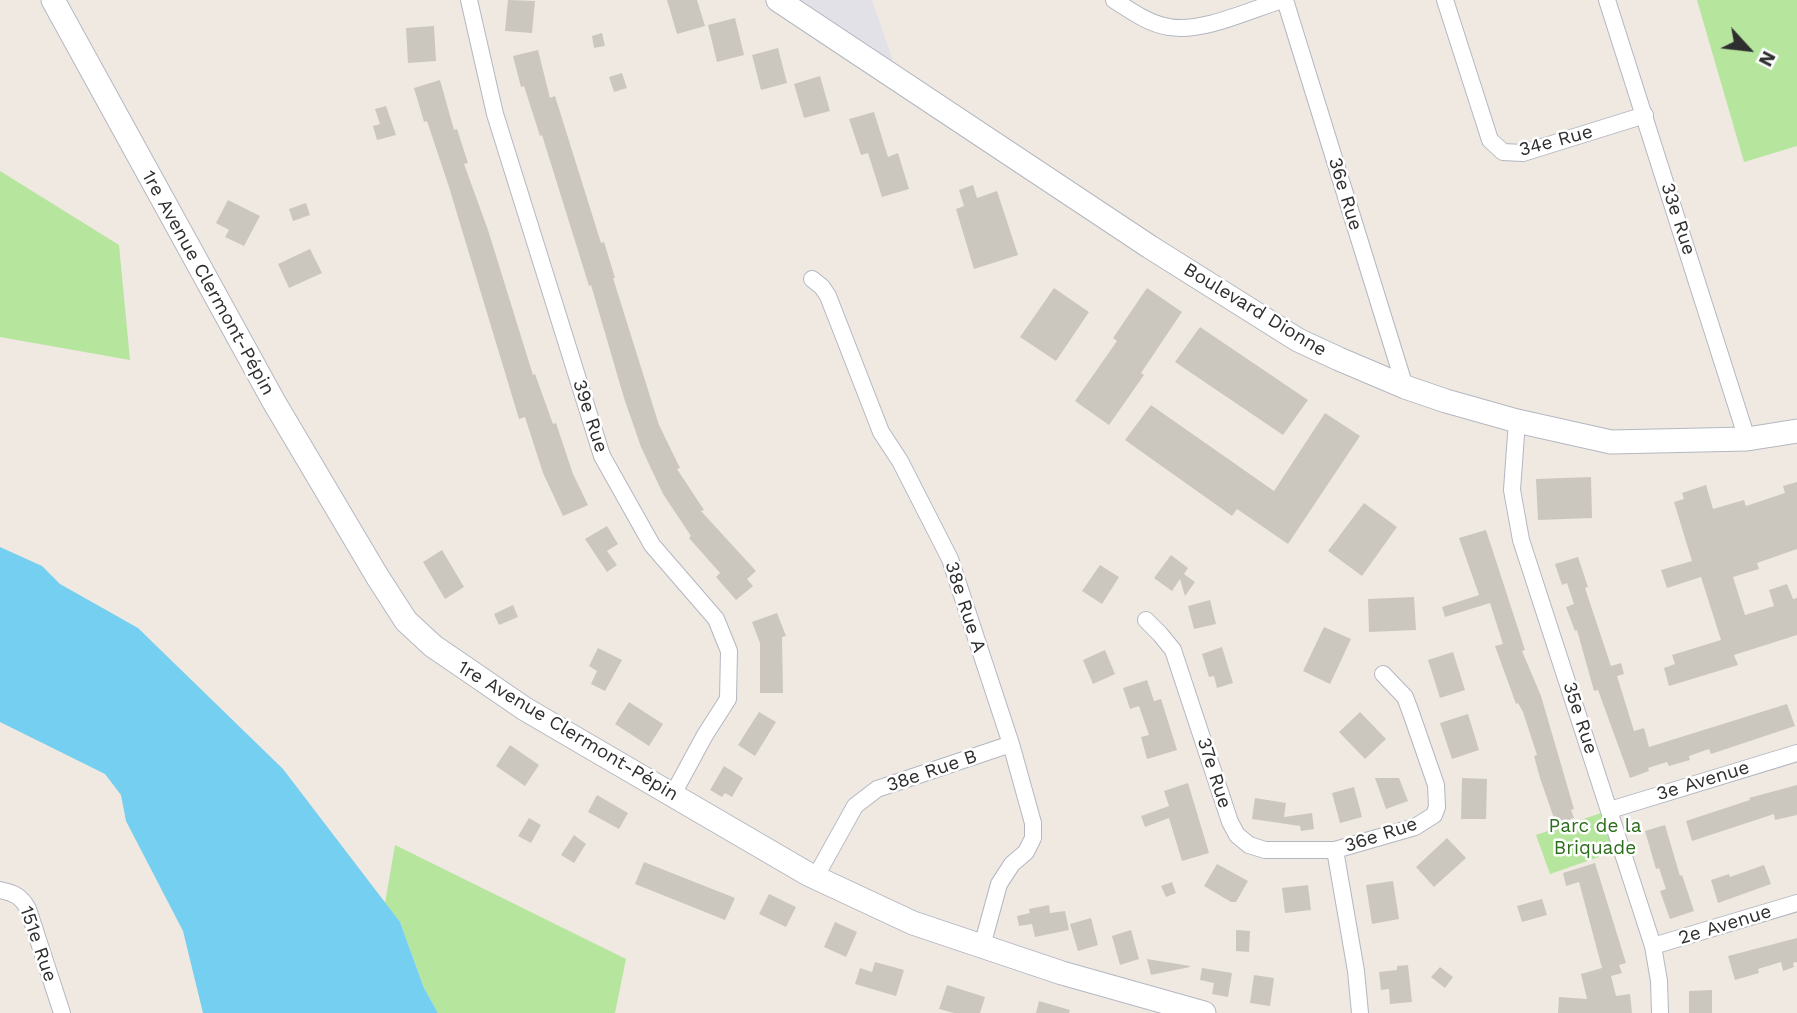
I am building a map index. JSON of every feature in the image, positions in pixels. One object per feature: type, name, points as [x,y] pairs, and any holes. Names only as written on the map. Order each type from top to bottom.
[{"type":"street","name":"1re Avenue Clermont-Pépin","points":[[53,0],[274,402],[406,621],[433,646],[475,677],[592,750],[673,794],[815,878],[913,923],[1062,973],[1204,1013]]},
{"type":"street","name":"39e Rue","points":[[469,0],[495,114],[602,456],[652,545],[716,619],[729,651],[728,699],[673,794]]},
{"type":"street","name":"Boulevard Dionne","points":[[779,0],[1150,247],[1298,340],[1405,387],[1517,421],[1611,442],[1748,439],[1797,431]]},
{"type":"street","points":[[1114,0],[1142,18],[1170,27],[1195,27],[1284,0]]},
{"type":"street","name":"36e Rue","points":[[1284,0],[1405,387]]},
{"type":"street","name":"34e Rue","points":[[1445,0],[1490,140],[1503,152],[1523,153],[1645,115]]},
{"type":"street","name":"33e Rue","points":[[1607,0],[1748,439]]},
{"type":"street","name":"38e Rue A","points":[[813,279],[828,296],[881,432],[900,461],[950,559],[1011,744],[1033,823],[1033,838],[1026,852],[1012,864],[999,884],[982,946]]},
{"type":"street","name":"35e Rue","points":[[1517,421],[1512,490],[1521,540],[1653,946],[1659,981],[1660,1013]]},
{"type":"street","name":"37e Rue","points":[[1146,620],[1173,650],[1230,822],[1237,835],[1249,845],[1265,850],[1335,850]]},
{"type":"street","name":"36e Rue","points":[[1360,1013],[1356,971],[1335,850],[1415,827],[1434,815],[1437,807],[1436,785],[1405,697],[1382,674]]},
{"type":"street","name":"38e Rue B","points":[[815,878],[855,806],[865,797],[877,789],[1011,744]]},
{"type":"street","name":"3e Avenue","points":[[1609,810],[1797,753]]},
{"type":"street","name":"151e Rue","points":[[0,890],[14,892],[22,898],[28,909],[62,1013]]},
{"type":"street","name":"2e Avenue","points":[[1653,946],[1797,903]]},
{"type":"shaded area","points":[[779,0],[872,0],[900,81]]},
{"type":"green space","points":[[1697,0],[1797,0],[1797,146],[1744,162]]},
{"type":"green space","points":[[0,171],[119,245],[130,360],[0,337]]},
{"type":"green space","name":"Parc de la Briquade","points":[[1610,810],[1622,849],[1550,874],[1536,835]]},
{"type":"green space","points":[[395,845],[626,959],[615,1013],[438,1013],[424,988],[400,922],[385,903]]},
{"type":"water","points":[[0,547],[42,566],[60,584],[138,628],[283,769],[400,922],[424,988],[438,1013],[203,1013],[183,931],[126,821],[121,795],[105,774],[0,722]]},
{"type":"building","points":[[508,0],[535,1],[532,33],[505,31]]},
{"type":"building","points":[[667,0],[697,0],[705,26],[677,34]]},
{"type":"building","points":[[735,18],[744,55],[717,62],[708,25]]},
{"type":"building","points":[[434,26],[436,61],[408,63],[406,28]]},
{"type":"building","points":[[602,33],[605,46],[594,48],[592,36]]},
{"type":"building","points":[[778,48],[787,83],[761,90],[752,55]]},
{"type":"building","points":[[538,50],[550,98],[555,96],[601,243],[604,242],[659,425],[680,468],[677,469],[704,510],[701,511],[756,571],[747,579],[753,586],[736,600],[716,577],[720,573],[689,538],[691,536],[663,494],[641,447],[542,135],[540,136],[524,86],[521,87],[513,56]]},
{"type":"building","points":[[622,73],[627,88],[614,92],[609,77]]},
{"type":"building","points":[[820,76],[830,111],[804,118],[794,84]]},
{"type":"building","points":[[440,80],[454,130],[457,129],[468,163],[464,164],[488,230],[533,375],[535,374],[553,424],[556,423],[573,474],[588,505],[563,516],[543,473],[525,417],[519,419],[449,187],[414,88]]},
{"type":"building","points":[[386,106],[396,135],[377,140],[373,126],[380,124],[375,109]]},
{"type":"building","points":[[874,112],[888,157],[898,153],[909,189],[882,197],[868,153],[861,155],[849,119]]},
{"type":"building","points":[[973,185],[977,198],[997,191],[1018,255],[974,269],[956,209],[964,206],[959,190]]},
{"type":"building","points":[[228,200],[260,216],[244,246],[225,237],[229,230],[216,223]]},
{"type":"building","points":[[306,203],[310,215],[293,221],[289,209]]},
{"type":"building","points":[[310,249],[322,273],[289,288],[278,264]]},
{"type":"building","points":[[1054,288],[1089,312],[1056,361],[1020,337]]},
{"type":"building","points":[[1147,288],[1182,312],[1141,373],[1144,375],[1109,425],[1075,401],[1117,341],[1113,338]]},
{"type":"building","points":[[1200,327],[1308,400],[1283,435],[1175,362]]},
{"type":"building","points":[[1151,405],[1274,491],[1325,413],[1360,436],[1288,544],[1237,509],[1232,516],[1125,440]]},
{"type":"building","points":[[1591,477],[1592,518],[1538,520],[1536,479]]},
{"type":"building","points":[[1797,482],[1797,549],[1757,563],[1759,569],[1733,577],[1745,615],[1774,606],[1769,590],[1787,584],[1793,599],[1797,598],[1797,635],[1734,655],[1738,665],[1669,686],[1664,668],[1675,664],[1672,655],[1721,640],[1701,577],[1667,588],[1661,570],[1692,561],[1674,502],[1684,499],[1682,493],[1706,485],[1713,509],[1744,500],[1746,506],[1785,493],[1783,486]]},
{"type":"building","points":[[1364,503],[1397,527],[1362,576],[1328,551]]},
{"type":"building","points":[[607,526],[618,544],[607,551],[617,565],[607,572],[585,539]]},
{"type":"building","points":[[1486,530],[1525,650],[1522,651],[1541,696],[1574,809],[1571,810],[1574,818],[1556,824],[1540,778],[1534,756],[1537,755],[1523,712],[1518,703],[1516,704],[1495,646],[1503,644],[1490,603],[1445,617],[1442,607],[1479,595],[1459,538]]},
{"type":"building","points":[[442,550],[464,587],[445,599],[423,562]]},
{"type":"building","points":[[1171,555],[1188,568],[1184,574],[1195,582],[1185,596],[1180,579],[1172,591],[1154,578]]},
{"type":"building","points":[[1578,557],[1588,587],[1585,588],[1611,666],[1621,663],[1624,674],[1617,676],[1634,731],[1644,728],[1649,747],[1787,704],[1795,726],[1711,754],[1709,749],[1689,756],[1690,760],[1669,766],[1667,762],[1630,778],[1598,690],[1594,691],[1577,630],[1575,631],[1566,607],[1574,604],[1567,583],[1562,585],[1555,564]]},
{"type":"building","points":[[1100,565],[1119,577],[1102,604],[1082,591]]},
{"type":"building","points":[[1414,597],[1416,630],[1369,632],[1368,599]]},
{"type":"building","points":[[1210,600],[1216,624],[1194,629],[1188,606]]},
{"type":"building","points":[[513,605],[518,617],[499,625],[494,614]]},
{"type":"building","points":[[777,613],[786,636],[782,637],[783,693],[760,693],[760,643],[752,622]]},
{"type":"building","points":[[1324,627],[1351,639],[1330,684],[1303,671]]},
{"type":"building","points":[[1222,647],[1233,683],[1217,688],[1214,676],[1209,677],[1202,654]]},
{"type":"building","points":[[598,648],[622,660],[605,691],[591,684],[597,671],[589,666]]},
{"type":"building","points":[[1105,650],[1115,674],[1093,684],[1083,660]]},
{"type":"building","points":[[1453,652],[1465,690],[1440,698],[1428,660]]},
{"type":"building","points":[[1147,680],[1154,701],[1161,699],[1177,750],[1147,759],[1141,737],[1149,735],[1139,706],[1130,709],[1123,688]]},
{"type":"building","points":[[629,702],[663,724],[649,746],[615,724]]},
{"type":"building","points":[[759,712],[776,722],[755,756],[738,745]]},
{"type":"building","points":[[1360,712],[1386,739],[1365,759],[1339,732]]},
{"type":"building","points":[[1468,714],[1479,750],[1452,759],[1440,723]]},
{"type":"building","points":[[510,745],[539,765],[525,786],[496,766]]},
{"type":"building","points":[[724,766],[743,778],[732,797],[725,793],[722,797],[710,790]]},
{"type":"building","points":[[1375,778],[1399,778],[1408,801],[1386,809]]},
{"type":"building","points":[[1462,778],[1487,779],[1486,819],[1461,819]]},
{"type":"building","points":[[1188,783],[1209,853],[1182,861],[1169,818],[1145,827],[1141,816],[1169,806],[1164,791]]},
{"type":"building","points":[[1797,785],[1797,815],[1775,820],[1774,814],[1692,841],[1686,821],[1750,800],[1749,798]]},
{"type":"building","points":[[1354,787],[1362,817],[1340,823],[1332,793]]},
{"type":"building","points":[[597,795],[628,813],[619,829],[588,812]]},
{"type":"building","points":[[1255,798],[1286,803],[1284,817],[1312,813],[1314,829],[1301,831],[1300,826],[1252,819]]},
{"type":"building","points":[[529,818],[541,825],[531,843],[518,836]]},
{"type":"building","points":[[1665,825],[1694,911],[1670,919],[1660,891],[1666,889],[1659,868],[1656,869],[1645,831]]},
{"type":"building","points":[[574,835],[586,844],[574,863],[561,855]]},
{"type":"building","points":[[1447,838],[1466,858],[1434,887],[1416,867]]},
{"type":"building","points":[[644,862],[735,898],[725,920],[635,884]]},
{"type":"building","points":[[1595,863],[1626,963],[1619,965],[1622,973],[1611,976],[1616,996],[1630,994],[1632,1013],[1558,1013],[1559,997],[1587,999],[1581,974],[1602,968],[1579,882],[1566,886],[1563,873]]},
{"type":"building","points":[[1217,864],[1248,881],[1236,902],[1231,902],[1204,886]]},
{"type":"building","points":[[1764,865],[1771,884],[1718,903],[1711,880],[1729,874],[1730,877]]},
{"type":"building","points":[[1393,881],[1399,919],[1372,924],[1366,885]]},
{"type":"building","points":[[1172,882],[1176,893],[1166,897],[1161,886]]},
{"type":"building","points":[[1308,885],[1311,910],[1285,913],[1282,888]]},
{"type":"building","points":[[769,894],[796,907],[786,927],[759,914]]},
{"type":"building","points":[[1542,899],[1547,915],[1522,922],[1517,906]]},
{"type":"building","points":[[1049,905],[1050,913],[1065,911],[1069,930],[1035,937],[1032,924],[1019,926],[1017,916],[1030,913],[1029,909]]},
{"type":"building","points":[[1091,918],[1098,945],[1078,951],[1070,924]]},
{"type":"building","points":[[835,922],[857,932],[846,957],[824,947]]},
{"type":"building","points":[[1131,930],[1139,959],[1120,965],[1112,936]]},
{"type":"building","points":[[1236,930],[1250,931],[1249,952],[1236,951]]},
{"type":"building","points":[[1797,938],[1797,962],[1793,963],[1794,967],[1783,971],[1781,962],[1758,969],[1759,973],[1735,980],[1728,956]]},
{"type":"building","points":[[1147,959],[1190,966],[1190,967],[1151,975]]},
{"type":"building","points":[[875,962],[904,970],[896,996],[855,984],[860,968],[872,972]]},
{"type":"building","points":[[1408,965],[1412,1002],[1390,1004],[1389,989],[1381,990],[1379,972],[1397,970],[1397,966]]},
{"type":"building","points":[[1440,967],[1453,977],[1445,988],[1431,977]]},
{"type":"building","points":[[1202,968],[1232,973],[1228,997],[1212,994],[1214,983],[1200,980]]},
{"type":"building","points":[[1254,975],[1274,978],[1270,1006],[1250,1003]]},
{"type":"building","points":[[947,985],[985,997],[980,1013],[954,1013],[939,1009]]},
{"type":"building","points":[[1712,990],[1712,1013],[1689,1013],[1689,991]]},
{"type":"building","points":[[1039,1001],[1070,1010],[1069,1013],[1036,1013]]}]
